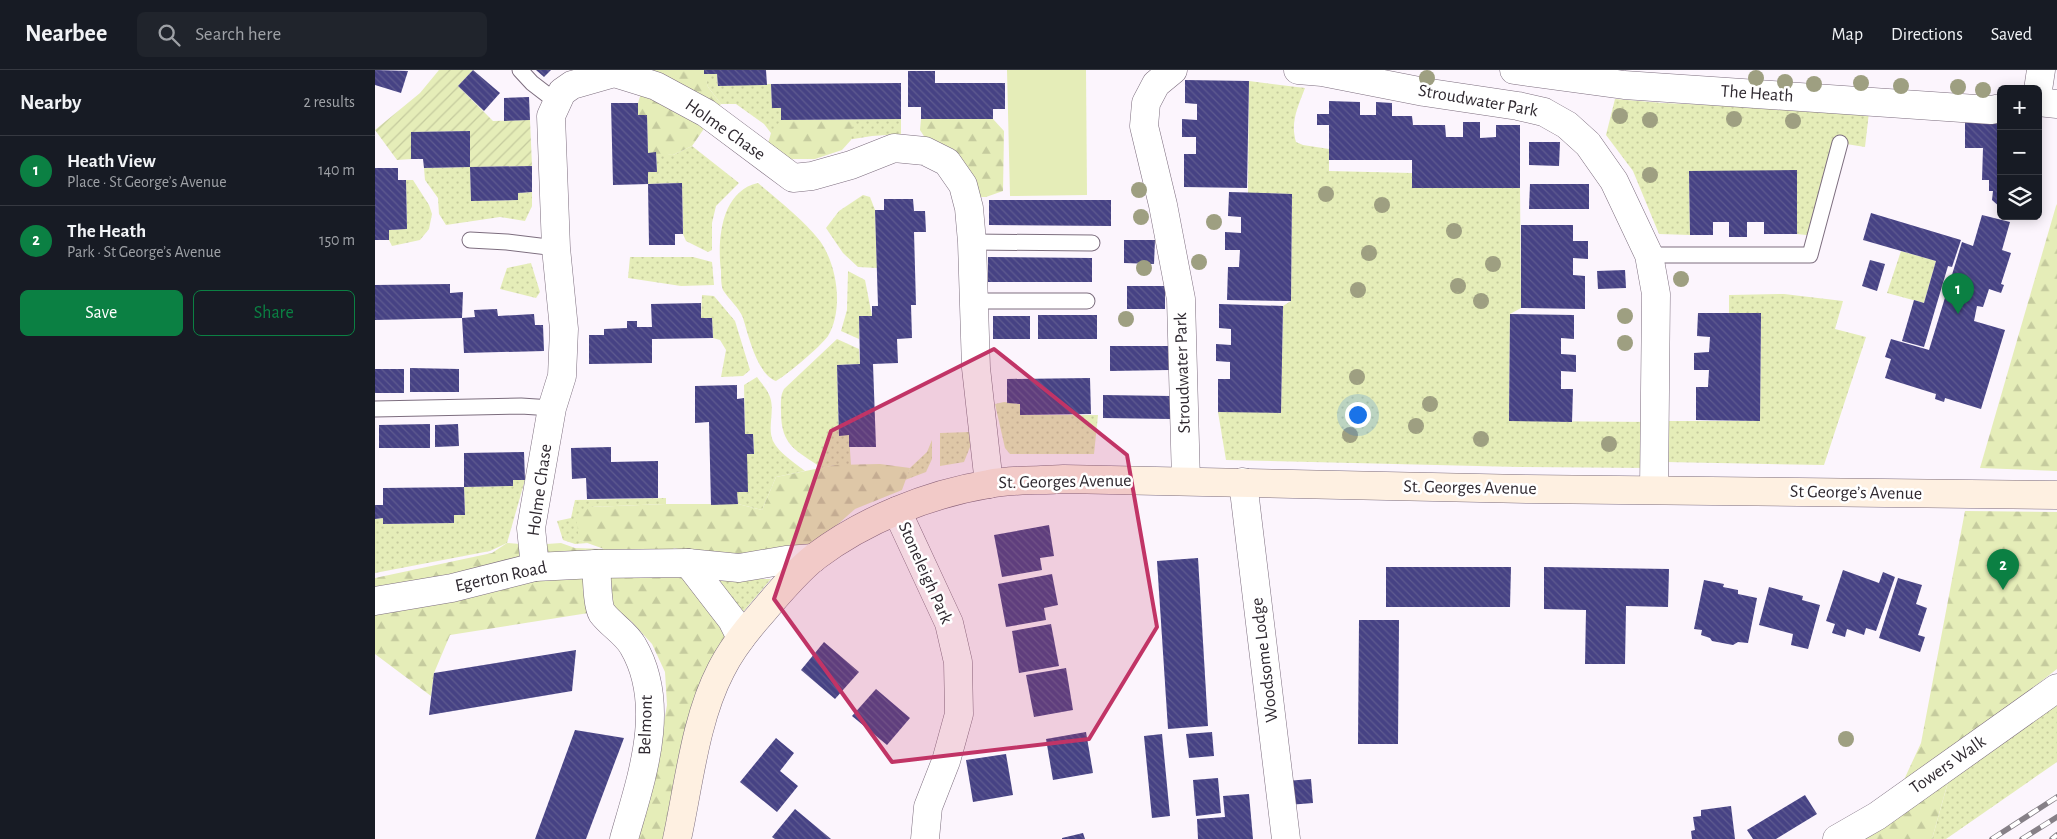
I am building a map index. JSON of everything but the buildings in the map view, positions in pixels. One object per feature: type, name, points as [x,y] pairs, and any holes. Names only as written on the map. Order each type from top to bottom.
[{"type":"main road","name":"St. Georges Avenue","points":[[677,839],[700,725],[720,671],[741,638],[775,597],[814,558],[850,534],[897,511],[937,497],[989,484],[1065,479],[1527,489],[1654,489]]},
{"type":"main road","name":"St George’s Avenue","points":[[1654,489],[2057,495]]},
{"type":"street","name":"Stroudwater Park","points":[[1173,70],[1156,84],[1145,104],[1143,126],[1163,205],[1181,299],[1186,481]]},
{"type":"street","name":"Stroudwater Park","points":[[1298,70],[1321,72],[1424,92],[1518,106],[1544,112],[1567,125],[1588,144],[1614,181],[1649,255],[1656,294],[1654,489]]},
{"type":"street","name":"The Heath","points":[[1514,70],[1624,85],[1991,110],[1997,109]]},
{"type":"street","points":[[2039,85],[2041,70]]},
{"type":"street","name":"Holme Chase","points":[[535,567],[531,528],[552,408],[562,376],[564,328],[556,248],[551,116],[563,92],[571,85],[614,73],[656,86],[706,113],[793,178],[812,176],[851,165],[894,148],[925,151],[947,162],[963,185],[969,208],[972,242],[976,368],[989,484]]},
{"type":"street","points":[[2042,102],[2057,104]]},
{"type":"street","name":"Woodsome Lodge","points":[[1243,482],[1286,839]]},
{"type":"street","name":"Stoneleigh Park","points":[[897,511],[949,623],[958,662],[959,714],[945,761],[928,807],[925,839]]},
{"type":"street","name":"Egerton Road","points":[[375,601],[453,588],[535,567],[688,563],[739,568],[787,560],[814,558]]},
{"type":"street","points":[[688,563],[732,620],[741,638]]},
{"type":"street","name":"Belmont","points":[[596,564],[601,611],[633,645],[646,677],[650,718],[645,765],[624,839]]},
{"type":"street","name":"Towers Walk","points":[[1837,839],[1877,816],[2057,688]]},
{"type":"lane","points":[[520,70],[532,83],[558,103]]},
{"type":"lane","points":[[1649,255],[1810,255],[1840,143]]},
{"type":"lane","points":[[469,240],[556,248]]},
{"type":"lane","points":[[972,242],[1092,242]]},
{"type":"lane","points":[[974,301],[1087,301]]},
{"type":"lane","points":[[375,409],[521,406],[552,408]]},
{"type":"highlighted area","points":[[994,349],[1127,455],[1157,627],[1089,739],[892,762],[774,599],[831,431]]},
{"type":"green space","points":[[439,70],[473,70],[458,86],[493,121],[530,120],[532,166],[470,167],[470,131],[411,132],[411,159],[397,160],[375,130],[420,93]]},
{"type":"green space","points":[[648,70],[704,70],[708,87],[721,104],[692,146],[673,155],[648,153],[647,115],[638,115],[638,103]]},
{"type":"green space","points":[[1007,70],[1086,70],[1087,195],[1010,196]]},
{"type":"green space","points":[[704,74],[717,74],[718,86],[771,84],[772,108],[781,108],[781,120],[901,119],[901,134],[872,136],[784,150],[764,124],[736,104],[721,104],[708,87]]},
{"type":"green space","points":[[1249,81],[1305,88],[1294,121],[1296,142],[1329,149],[1329,171],[1412,173],[1413,188],[1520,188],[1521,308],[1510,314],[1509,421],[1654,422],[1654,468],[1519,467],[1226,460],[1218,412],[1281,412],[1283,306],[1291,301],[1292,194],[1248,193]]},
{"type":"green space","points":[[1615,99],[1663,103],[1869,112],[1865,147],[1840,143],[1815,236],[1797,234],[1797,171],[1689,171],[1690,235],[1659,234],[1633,171],[1606,135]]},
{"type":"green space","points":[[921,119],[993,119],[1004,131],[1003,191],[986,197],[976,197],[927,141],[920,130]]},
{"type":"green space","points":[[781,120],[853,120],[851,140],[842,150],[815,159],[782,159],[767,147],[771,133]]},
{"type":"green space","points":[[692,146],[739,183],[716,206],[712,223],[712,250],[708,252],[686,241],[683,234],[682,183],[648,184],[648,172],[657,172],[656,152],[673,155]]},
{"type":"green space","points":[[470,167],[471,201],[518,200],[518,193],[532,192],[532,206],[525,221],[500,217],[446,225],[439,214],[438,198],[425,180],[424,168]]},
{"type":"green space","points":[[406,180],[413,180],[429,205],[432,214],[429,229],[420,240],[392,246],[389,240],[389,230],[407,229]]},
{"type":"green space","points":[[758,183],[798,218],[820,241],[831,262],[836,287],[836,313],[828,336],[804,360],[776,381],[769,377],[759,363],[743,318],[723,290],[721,281],[720,245],[724,218],[736,196],[746,188]]},
{"type":"green space","points":[[863,195],[870,197],[875,210],[877,268],[858,267],[843,253],[826,228],[839,211]]},
{"type":"green space","points":[[2057,204],[2057,471],[1980,468],[2056,206]]},
{"type":"green space","points":[[1901,251],[1936,261],[1924,303],[1887,293]]},
{"type":"green space","points":[[630,257],[693,257],[712,262],[714,285],[681,286],[628,278]]},
{"type":"green space","points":[[531,263],[540,292],[536,298],[500,289],[507,268]]},
{"type":"green space","points":[[848,271],[865,280],[872,316],[859,316],[859,339],[841,331],[847,310]]},
{"type":"green space","points":[[1784,294],[1843,301],[1835,329],[1866,337],[1824,465],[1666,462],[1668,421],[1760,421],[1761,314],[1729,313],[1729,295]]},
{"type":"green space","points":[[702,295],[714,296],[735,321],[750,370],[743,376],[721,377],[726,350],[720,340],[713,338],[712,318],[701,318]]},
{"type":"green space","points":[[837,339],[859,349],[860,364],[837,365],[839,435],[849,435],[851,465],[835,465],[822,468],[798,452],[787,440],[782,423],[781,397],[784,389]]},
{"type":"green space","points":[[757,377],[770,397],[772,408],[771,436],[773,441],[783,454],[805,471],[776,477],[762,510],[738,504],[737,492],[747,454],[754,454],[753,434],[745,434],[744,385]]},
{"type":"green space","points":[[1004,402],[1020,404],[1021,415],[1098,415],[1094,454],[1010,454],[1005,448],[995,404]]},
{"type":"green space","points":[[971,432],[972,442],[964,462],[940,466],[940,433]]},
{"type":"green space","points":[[932,440],[932,459],[926,472],[905,480],[910,468],[927,452]]},
{"type":"green space","points":[[880,464],[910,468],[902,490],[855,509],[820,540],[790,552],[733,558],[673,548],[688,563],[732,620],[677,839],[624,839],[656,768],[667,705],[665,672],[652,644],[631,621],[601,611],[450,635],[434,673],[431,696],[375,654],[375,578],[492,553],[507,543],[532,545],[561,543],[575,548],[604,549],[579,540],[576,516],[590,507],[738,504],[762,510],[776,477],[835,465]]},
{"type":"green space","points":[[513,480],[525,480],[507,543],[490,551],[375,573],[375,519],[383,518],[383,524],[453,523],[454,515],[465,515],[464,487],[512,486]]},
{"type":"green space","points":[[666,498],[666,504],[590,507],[579,540],[588,543],[575,544],[563,540],[557,521],[571,518],[575,500]]},
{"type":"green space","points":[[1965,511],[2057,512],[2057,669],[1958,746],[1932,839],[1859,839],[1884,823],[1921,743]]},
{"type":"green space","points":[[713,579],[771,579],[743,612]]},
{"type":"green space","points":[[2057,699],[2057,762],[1946,839],[1932,839],[1950,775]]},
{"type":"railway","points":[[1992,839],[2057,797]]},
{"type":"railway","points":[[2022,839],[2057,817]]},
{"type":"railway","points":[[2052,839],[2057,835]]},
{"type":"place","name":"Heath View","points":[[1958,314]]},
{"type":"place","name":"The Heath","points":[[2003,590]]}]
